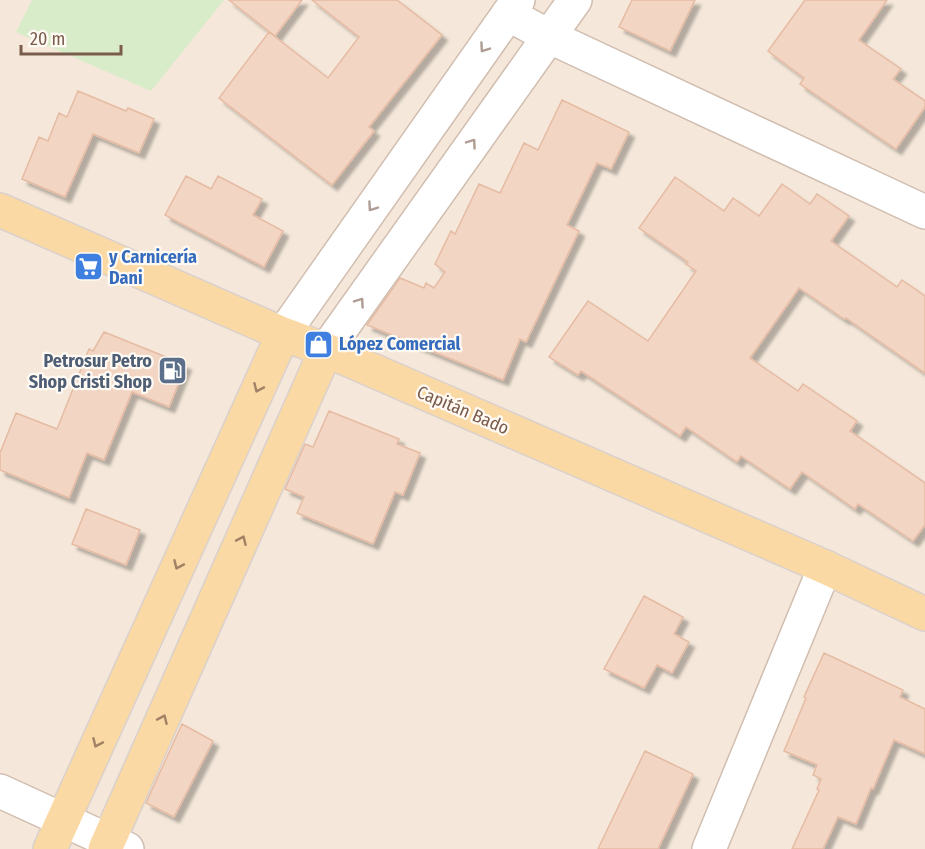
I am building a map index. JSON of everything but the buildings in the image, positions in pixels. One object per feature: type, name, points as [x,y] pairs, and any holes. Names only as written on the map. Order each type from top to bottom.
[{"type":"main road","name":"Capitán Bado","points":[[0,210],[825,567],[925,614]]},
{"type":"main road","points":[[50,849],[283,334]]},
{"type":"main road","points":[[113,846],[326,350]]},
{"type":"street","points":[[326,350],[575,0]]},
{"type":"street","points":[[283,334],[513,7],[548,36],[925,212]]},
{"type":"street","points":[[709,849],[825,567]]},
{"type":"street","points":[[0,791],[63,819],[113,846]]},
{"type":"shaded area","points":[[0,0],[925,0],[925,849],[0,849]]},
{"type":"green space","points":[[32,0],[224,0],[151,91],[16,32]]},
{"type":"place","name":"y Carnicería Dani","points":[[88,267]]},
{"type":"place","name":"López Comercial","points":[[318,344]]},
{"type":"place","name":"Petrosur Petro Shop Cristi Shop","points":[[173,371]]}]
